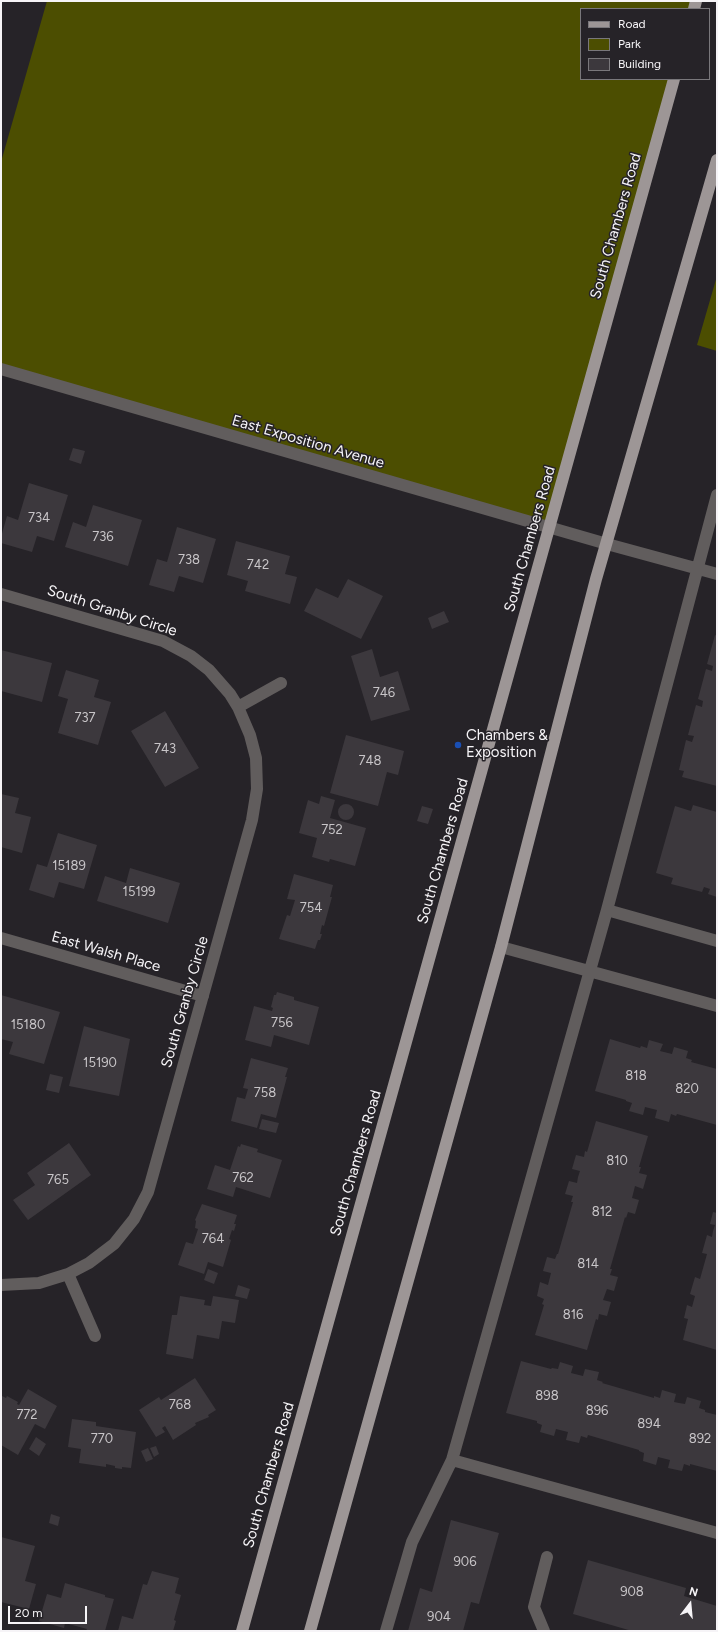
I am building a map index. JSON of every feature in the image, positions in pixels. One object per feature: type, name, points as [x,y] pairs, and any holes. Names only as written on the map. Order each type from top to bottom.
[{"type":"main road","name":"South Chambers Road","points":[[242,1631],[674,80]]},
{"type":"main road","points":[[310,1631],[502,947],[596,579],[717,160]]},
{"type":"street","name":"East Exposition Avenue","points":[[1,369],[549,528],[717,574]]},
{"type":"street","points":[[386,1631],[412,1542],[452,1460],[607,910],[696,569],[717,495]]},
{"type":"street","name":"South Granby Circle","points":[[1,594],[163,641],[191,656],[209,670],[230,694],[238,707],[250,735],[256,758],[257,789],[252,820],[148,1192],[134,1219],[114,1244],[89,1263],[68,1274],[39,1283],[1,1285]]},
{"type":"street","points":[[238,707],[281,683]]},
{"type":"street","points":[[607,910],[717,941]]},
{"type":"street","name":"East Walsh Place","points":[[1,938],[203,996]]},
{"type":"street","points":[[502,947],[717,1006]]},
{"type":"street","points":[[68,1274],[95,1336]]},
{"type":"street","points":[[452,1460],[717,1533]]},
{"type":"street","points":[[544,1631],[534,1607],[547,1557]]},
{"type":"green space","points":[[47,1],[696,1],[694,8],[580,8],[580,80],[674,80],[549,528],[1,369],[1,162]]},
{"type":"green space","points":[[717,276],[717,351],[697,345]]},
{"type":"building","points":[[73,448],[85,451],[81,464],[69,460]]},
{"type":"building","points":[[29,483],[68,495],[54,541],[37,536],[32,552],[1,543],[1,537],[7,516],[18,520]]},
{"type":"building","points":[[93,505],[142,520],[128,566],[65,547],[73,522],[86,527]]},
{"type":"building","points":[[177,527],[216,539],[203,583],[179,576],[174,592],[149,585],[157,559],[167,562]]},
{"type":"building","points":[[236,541],[290,556],[285,574],[297,577],[290,604],[245,591],[248,581],[227,575]]},
{"type":"building","points":[[348,579],[383,596],[361,639],[304,611],[316,588],[338,598]]},
{"type":"building","points":[[444,611],[449,622],[432,629],[428,618]]},
{"type":"building","points":[[715,635],[717,636],[717,786],[682,777],[684,771],[679,770],[686,740],[692,742],[694,736],[688,735],[696,705],[702,707],[703,701],[698,699],[706,669],[712,671],[713,666],[707,664]]},
{"type":"building","points":[[372,649],[380,677],[398,671],[410,710],[371,721],[351,656]]},
{"type":"building","points":[[1,650],[52,663],[42,702],[1,691]]},
{"type":"building","points":[[66,670],[99,680],[94,697],[111,702],[98,745],[58,733],[68,699],[58,696]]},
{"type":"building","points":[[165,711],[199,768],[165,787],[131,731]]},
{"type":"building","points":[[346,735],[404,751],[398,775],[387,772],[378,806],[330,793]]},
{"type":"building","points":[[1,794],[19,798],[15,813],[31,817],[22,853],[1,847]]},
{"type":"building","points":[[321,796],[335,800],[330,818],[366,828],[355,866],[330,859],[329,862],[312,857],[317,838],[299,833],[308,800],[319,804]]},
{"type":"building","points":[[346,804],[353,809],[354,812],[349,819],[346,820],[339,815],[338,812],[343,805]]},
{"type":"building","points":[[693,805],[717,812],[717,897],[708,894],[710,889],[704,887],[702,892],[671,884],[673,878],[656,873],[675,806],[691,811]]},
{"type":"building","points":[[422,806],[433,809],[428,824],[417,821]]},
{"type":"building","points":[[58,833],[97,845],[84,889],[59,882],[54,898],[29,890],[37,864],[47,867]]},
{"type":"building","points":[[130,868],[180,883],[168,923],[97,901],[105,876],[126,883]]},
{"type":"building","points":[[294,874],[333,885],[330,897],[332,897],[324,926],[322,925],[320,934],[322,934],[315,949],[279,939],[287,915],[290,916],[295,900],[287,899]]},
{"type":"building","points":[[277,992],[294,997],[294,1000],[319,1007],[309,1045],[274,1035],[271,1047],[245,1040],[254,1006],[272,1011],[273,1008],[271,1007],[274,995],[276,995]]},
{"type":"building","points":[[1,995],[60,1012],[44,1064],[9,1054],[13,1042],[1,1039]]},
{"type":"building","points":[[84,1026],[130,1039],[119,1096],[69,1086]]},
{"type":"building","points":[[610,1039],[640,1048],[641,1046],[647,1048],[649,1040],[663,1044],[660,1051],[672,1054],[674,1047],[688,1051],[686,1058],[692,1060],[691,1062],[717,1069],[717,1125],[677,1114],[676,1116],[671,1114],[669,1122],[655,1118],[657,1110],[645,1107],[643,1115],[629,1111],[632,1103],[626,1100],[595,1091]]},
{"type":"building","points":[[251,1058],[288,1068],[276,1118],[261,1114],[257,1128],[231,1121],[237,1097],[245,1099],[248,1089],[243,1088]]},
{"type":"building","points":[[50,1074],[63,1077],[59,1093],[46,1090]]},
{"type":"building","points":[[262,1119],[279,1123],[276,1133],[259,1129]]},
{"type":"building","points":[[596,1121],[648,1136],[639,1167],[641,1167],[639,1173],[647,1175],[643,1189],[635,1186],[632,1198],[639,1200],[635,1214],[628,1212],[626,1218],[625,1217],[610,1269],[612,1269],[610,1275],[618,1277],[614,1291],[607,1289],[603,1300],[611,1302],[607,1316],[599,1314],[598,1320],[596,1319],[587,1350],[535,1335],[544,1305],[542,1304],[544,1299],[537,1296],[540,1282],[548,1285],[551,1273],[543,1271],[547,1257],[555,1259],[558,1254],[573,1202],[571,1202],[573,1196],[565,1194],[569,1181],[577,1183],[580,1171],[572,1169],[576,1155],[584,1157],[585,1151],[587,1152]]},
{"type":"building","points":[[69,1143],[91,1175],[28,1220],[13,1200],[35,1185],[27,1173]]},
{"type":"building","points":[[241,1144],[258,1149],[257,1152],[282,1160],[270,1198],[236,1187],[233,1197],[207,1189],[215,1165],[230,1170],[238,1146],[240,1147]]},
{"type":"building","points":[[202,1204],[237,1215],[234,1224],[236,1224],[234,1231],[232,1230],[229,1239],[231,1240],[223,1267],[208,1262],[204,1274],[178,1265],[186,1242],[193,1244],[198,1229],[195,1228],[195,1220]]},
{"type":"building","points":[[713,1212],[717,1213],[717,1350],[683,1340],[688,1319],[684,1318],[687,1305],[692,1307],[695,1296],[690,1294],[695,1277],[700,1279],[707,1254],[702,1253],[707,1235],[712,1237],[715,1225],[710,1224]]},
{"type":"building","points":[[208,1269],[218,1273],[214,1284],[204,1280]]},
{"type":"building","points":[[238,1285],[250,1289],[247,1299],[235,1296]]},
{"type":"building","points":[[180,1296],[205,1300],[204,1305],[211,1306],[213,1296],[239,1300],[235,1323],[222,1321],[219,1339],[197,1335],[193,1359],[166,1354],[172,1315],[177,1315]]},
{"type":"building","points":[[521,1361],[551,1369],[558,1369],[560,1362],[573,1366],[571,1373],[583,1376],[585,1369],[599,1372],[597,1380],[603,1382],[602,1383],[654,1398],[654,1396],[660,1398],[662,1390],[676,1394],[674,1402],[685,1404],[687,1397],[701,1401],[699,1408],[705,1410],[705,1412],[717,1415],[717,1471],[690,1464],[690,1466],[684,1464],[682,1471],[668,1468],[670,1460],[658,1457],[656,1465],[643,1461],[644,1453],[639,1450],[588,1435],[587,1438],[581,1436],[579,1443],[566,1440],[568,1432],[556,1429],[554,1436],[540,1432],[542,1425],[537,1423],[537,1421],[506,1413]]},
{"type":"building","points":[[195,1378],[216,1410],[208,1415],[209,1417],[195,1423],[196,1425],[173,1440],[165,1426],[162,1428],[165,1432],[156,1437],[139,1410],[159,1397],[161,1400]]},
{"type":"building","points":[[28,1389],[57,1406],[45,1429],[35,1424],[18,1455],[1,1445],[1,1398],[2,1396],[6,1398],[7,1396],[18,1402],[17,1404],[19,1405]]},
{"type":"building","points":[[72,1419],[96,1422],[96,1426],[136,1432],[131,1468],[122,1467],[122,1469],[106,1464],[106,1467],[79,1463],[81,1449],[68,1447]]},
{"type":"building","points":[[36,1437],[46,1444],[39,1456],[29,1449]]},
{"type":"building","points":[[156,1446],[159,1454],[154,1457],[150,1448]]},
{"type":"building","points":[[148,1448],[153,1459],[146,1462],[141,1451]]},
{"type":"building","points":[[51,1514],[60,1517],[58,1526],[49,1523]]},
{"type":"building","points":[[451,1520],[499,1533],[479,1604],[471,1602],[463,1631],[408,1631],[420,1588],[432,1592]]},
{"type":"building","points":[[1,1537],[35,1546],[25,1581],[36,1584],[29,1609],[1,1602]]},
{"type":"building","points":[[588,1560],[686,1588],[684,1596],[717,1606],[717,1631],[632,1631],[573,1614]]},
{"type":"building","points":[[152,1571],[179,1578],[175,1593],[181,1595],[174,1620],[176,1621],[173,1631],[118,1631],[122,1616],[133,1619],[143,1584],[147,1585]]},
{"type":"building","points":[[65,1583],[114,1599],[105,1631],[86,1631],[87,1629],[65,1623],[64,1628],[39,1621],[47,1594],[61,1598]]},
{"type":"place","name":"Chambers & Exposition","points":[[458,745]]}]
